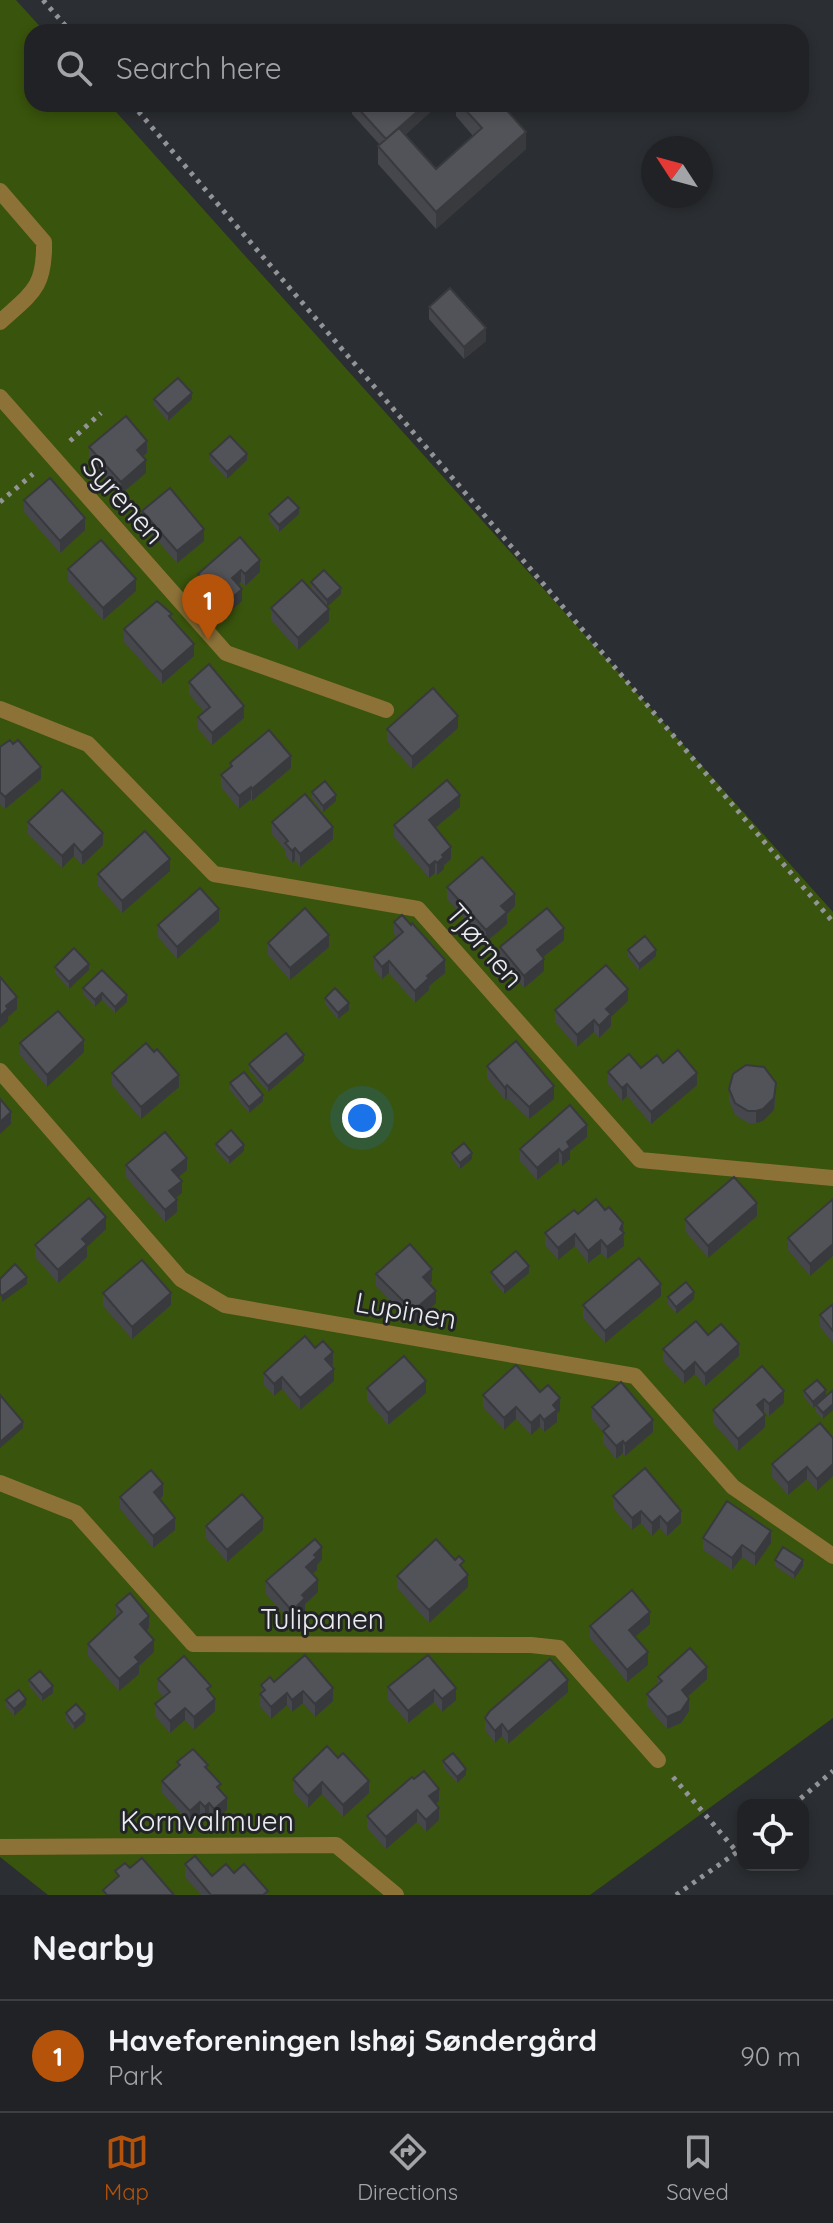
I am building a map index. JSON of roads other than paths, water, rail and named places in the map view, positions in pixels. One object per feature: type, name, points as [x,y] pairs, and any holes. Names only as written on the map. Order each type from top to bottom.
[{"type":"lane","points":[[0,191],[44,242],[45,267],[35,291],[0,322]]},
{"type":"lane","name":"Syrenen","points":[[0,397],[226,653],[386,710]]},
{"type":"lane","name":"Tjørnen","points":[[0,709],[88,744],[214,874],[418,909],[640,1160],[833,1178]]},
{"type":"lane","name":"Lupinen","points":[[0,1071],[181,1279],[225,1305],[635,1376],[733,1487],[833,1556]]},
{"type":"lane","name":"Tulipanen","points":[[0,1483],[76,1513],[193,1644],[531,1645],[559,1648],[658,1760]]},
{"type":"lane","name":"Kornvalmuen","points":[[0,1847],[336,1845],[396,1895]]},
{"type":"place","name":"Haveforeningen Ishøj Søndergård","points":[[208,640]]}]
